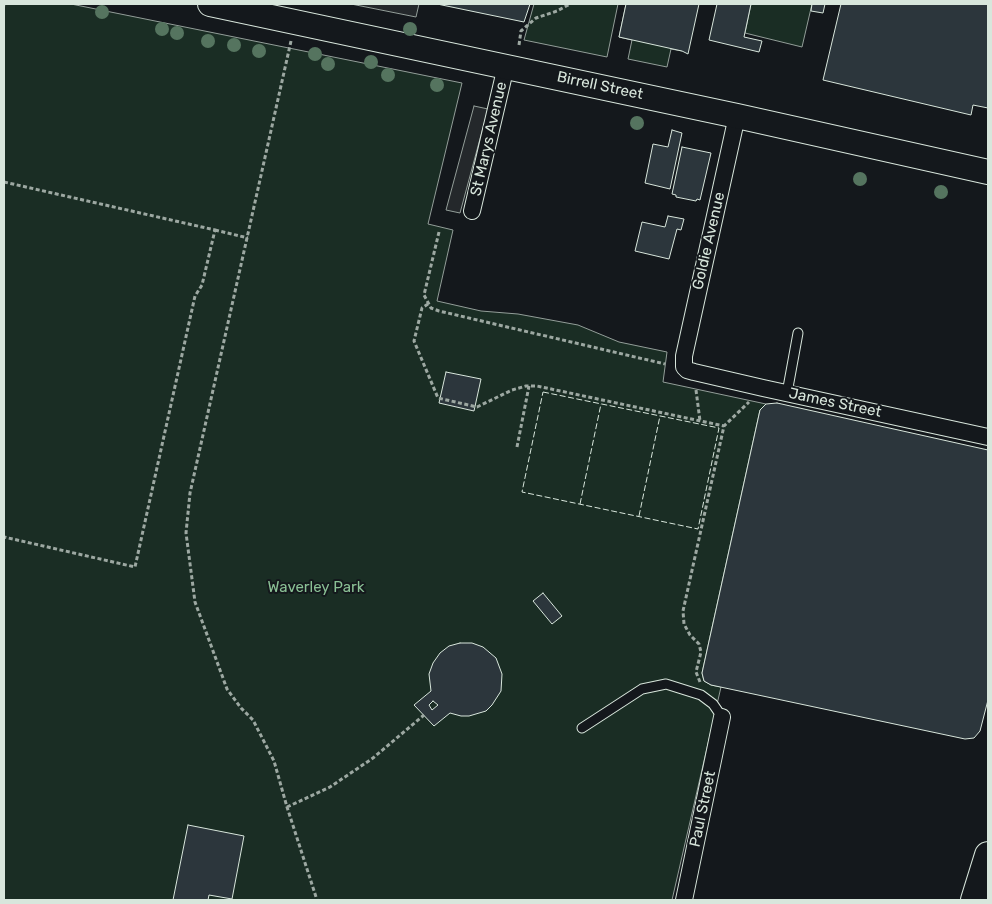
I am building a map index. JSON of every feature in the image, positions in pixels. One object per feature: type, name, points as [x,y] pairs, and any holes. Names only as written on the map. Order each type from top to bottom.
[{"type":"main road","name":"Birrell Street","points":[[210,4],[271,10],[506,66],[988,172]]},
{"type":"main road","points":[[974,900],[988,854]]},
{"type":"street","name":"St Marys Avenue","points":[[472,211],[506,66]]},
{"type":"street","name":"Goldie Avenue","points":[[684,367],[684,356],[737,116]]},
{"type":"street","name":"James Street","points":[[684,367],[694,372],[763,388],[988,437]]},
{"type":"street","name":"Paul Street","points":[[684,900],[722,717]]},
{"type":"lane","points":[[786,393],[798,333]]},
{"type":"lane","points":[[582,728],[642,689],[666,684],[701,695],[712,704],[722,717]]},
{"type":"path","points":[[519,45],[521,31],[536,18],[557,11],[570,4]]},
{"type":"path","points":[[291,41],[190,493],[186,533],[195,602],[227,689],[240,708],[253,720],[265,740],[274,761],[317,900]]},
{"type":"path","points":[[4,182],[248,238]]},
{"type":"path","points":[[4,537],[135,567],[195,296],[202,285],[215,230]]},
{"type":"path","points":[[439,232],[424,294],[431,308],[665,364]]},
{"type":"path","points":[[428,304],[422,308],[414,341],[438,398],[477,406],[512,390],[537,386],[724,426]]},
{"type":"path","points":[[517,447],[529,386]]},
{"type":"path","points":[[712,704],[696,672],[701,652],[699,644],[684,624],[683,611],[724,426],[763,388]]},
{"type":"path","points":[[695,390],[700,421]]},
{"type":"path","points":[[287,806],[330,787],[373,758],[424,715]]},
{"type":"green space","name":"Waverley Park","points":[[5,4],[71,4],[462,83],[428,224],[453,230],[437,301],[481,311],[518,314],[578,325],[619,342],[667,352],[663,382],[766,404],[760,410],[702,673],[704,681],[721,687],[672,900],[4,900]]},
{"type":"green space","points":[[534,4],[618,4],[607,57],[524,40]]},
{"type":"green space","points":[[626,4],[693,4],[682,51],[671,49],[667,67],[628,59],[632,40],[619,37]]},
{"type":"green space","points":[[751,4],[812,4],[802,47],[745,33]]},
{"type":"shaded area","points":[[351,4],[419,4],[416,17]]},
{"type":"shaded area","points":[[474,106],[488,109],[460,213],[446,210]]},
{"type":"building","points":[[437,4],[530,4],[524,22]]},
{"type":"building","points":[[626,4],[699,4],[688,54],[619,37]]},
{"type":"building","points":[[717,4],[751,4],[744,37],[762,41],[759,52],[709,40]]},
{"type":"building","points":[[812,4],[825,4],[823,13],[811,11]]},
{"type":"building","points":[[841,4],[988,4],[988,108],[973,105],[971,115],[823,80]]},
{"type":"building","points":[[672,130],[682,133],[670,189],[645,183],[653,144],[668,147]]},
{"type":"building","points":[[682,147],[711,153],[700,200],[676,197],[676,195],[672,194]]},
{"type":"building","points":[[668,216],[684,219],[681,230],[677,229],[669,259],[635,251],[642,222],[665,227]]},
{"type":"building","points":[[446,372],[481,379],[474,411],[439,403]]},
{"type":"building","points":[[777,403],[988,450],[988,700],[980,731],[974,738],[965,739],[711,685],[704,681],[702,673],[760,410],[766,404]]},
{"type":"building","points":[[543,593],[562,616],[552,624],[533,601]]},
{"type":"building","points":[[460,643],[472,643],[483,647],[496,658],[502,674],[501,691],[486,711],[469,716],[450,713],[434,726],[414,705],[431,691],[429,674],[433,663],[440,653],[449,646]]},
{"type":"building","points":[[433,701],[438,705],[432,710],[429,705]]},
{"type":"building","points":[[188,825],[244,836],[232,899],[209,895],[208,900],[173,900]]},
{"type":"fence","points":[[543,392],[719,428],[698,529],[522,492],[543,392]]},
{"type":"fence","points":[[580,504],[601,404]]},
{"type":"fence","points":[[639,516],[660,416]]}]
